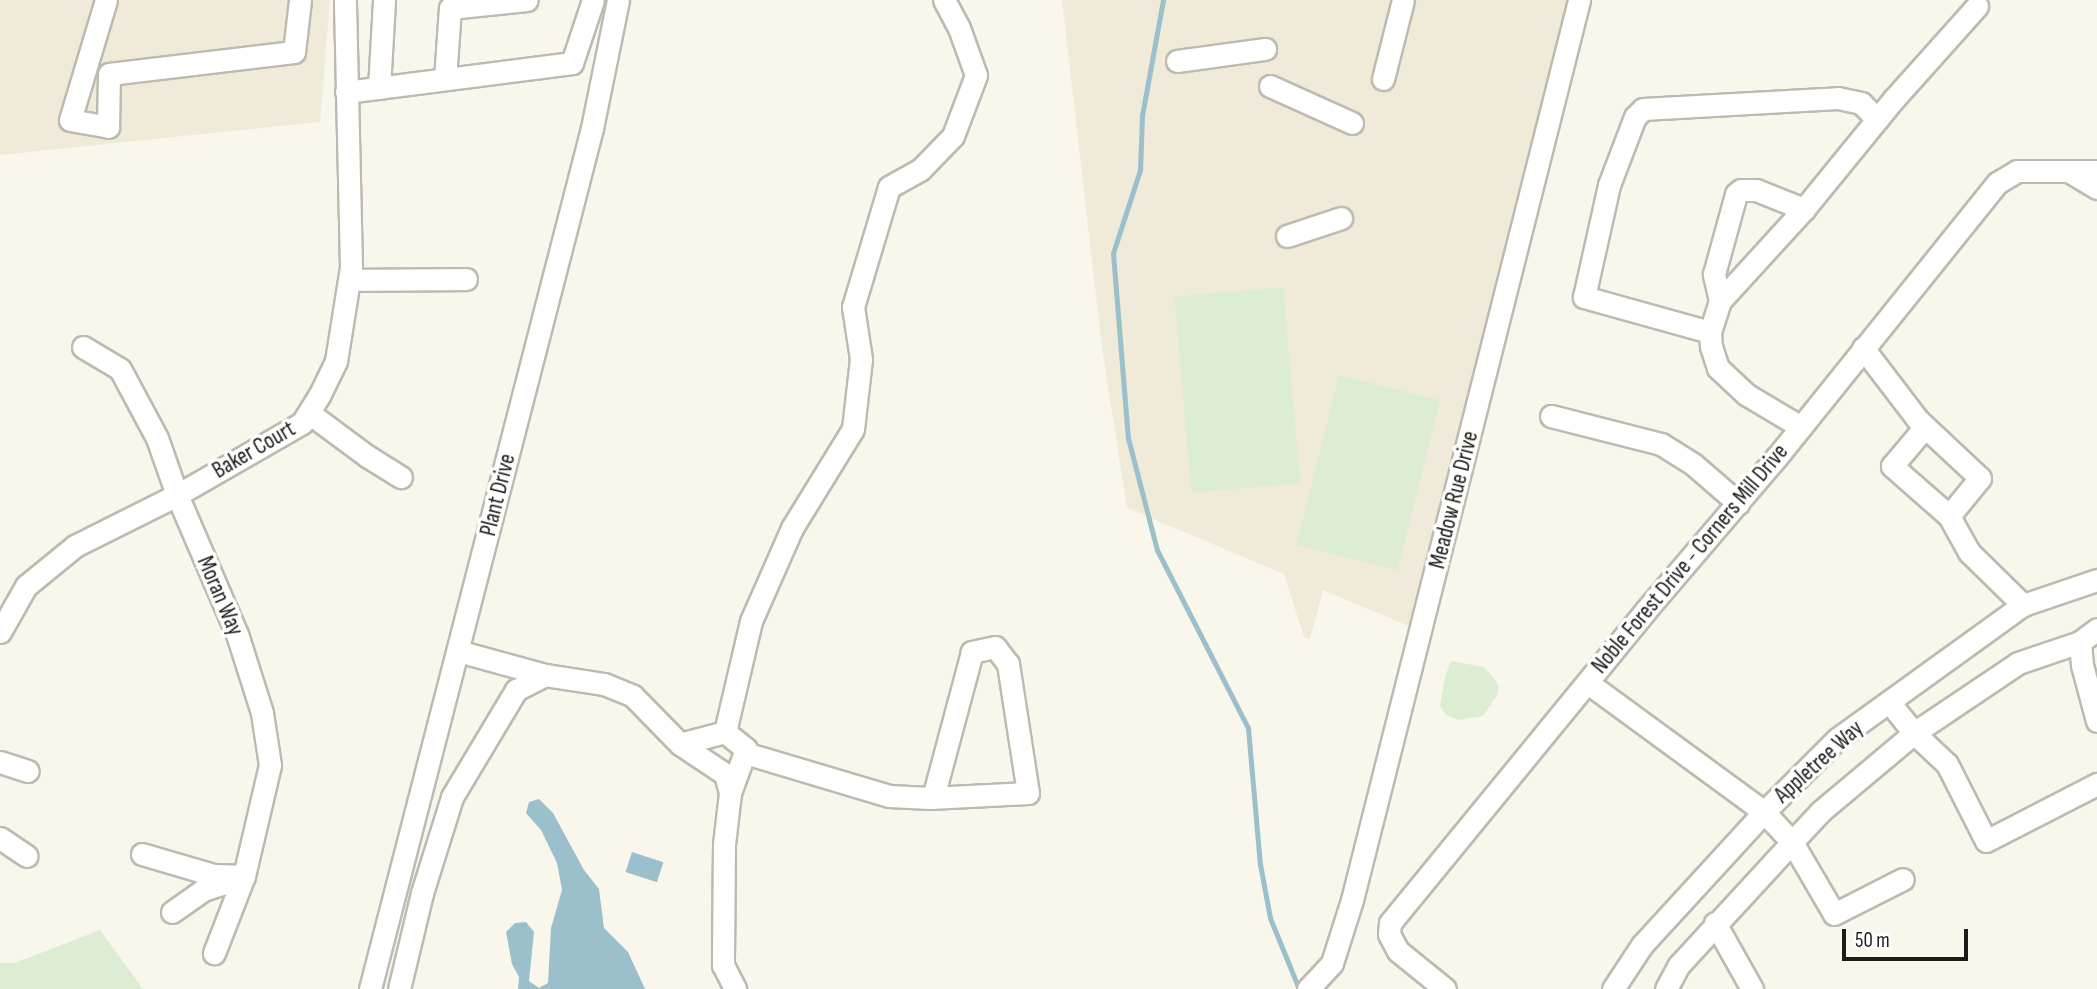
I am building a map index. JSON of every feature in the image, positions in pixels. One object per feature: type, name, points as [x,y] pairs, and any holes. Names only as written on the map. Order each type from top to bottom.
[{"type":"street","points":[[90,53],[109,74],[108,127],[70,120],[90,53],[106,0]]},
{"type":"street","points":[[109,74],[293,52],[300,0]]},
{"type":"street","name":"Baker Court","points":[[0,632],[26,586],[75,546],[177,495],[302,423],[309,413],[336,361],[351,267],[345,0]]},
{"type":"street","points":[[379,88],[384,0]]},
{"type":"street","points":[[445,79],[450,8],[527,0]]},
{"type":"street","points":[[346,92],[572,63],[593,0]]},
{"type":"street","name":"Plant Drive","points":[[370,989],[592,128],[618,0]]},
{"type":"street","points":[[725,732],[751,621],[792,528],[853,429],[861,359],[853,307],[889,187],[919,170],[953,136],[976,75],[959,28],[944,0]]},
{"type":"street","points":[[1383,79],[1403,0]]},
{"type":"street","name":"Meadow Rue Drive","points":[[1308,989],[1332,963],[1352,900],[1579,0]]},
{"type":"street","points":[[1801,426],[1747,395],[1718,368],[1711,347],[1710,332],[1720,301],[1804,209],[1877,119],[1977,6]]},
{"type":"street","points":[[1177,61],[1265,49]]},
{"type":"street","points":[[1270,86],[1352,122]]},
{"type":"street","points":[[1710,332],[1584,297],[1609,185],[1635,117],[1643,109],[1838,99],[1861,103],[1877,119]]},
{"type":"street","name":"Noble Forest Drive - Corners Mill Drive","points":[[1445,989],[1398,951],[1389,934],[1390,923],[2006,175],[2017,171],[2097,170]]},
{"type":"street","points":[[2070,172],[2097,188]]},
{"type":"street","points":[[1720,301],[1714,274],[1736,194],[1748,189],[1756,190],[1804,209]]},
{"type":"street","points":[[1287,236],[1341,218]]},
{"type":"street","points":[[349,280],[466,279]]},
{"type":"street","name":"Moran Way","points":[[83,347],[120,369],[157,438],[177,495],[237,634],[262,713],[270,765],[244,876],[214,953]]},
{"type":"street","points":[[1863,348],[1925,427],[1980,478],[1948,516]]},
{"type":"street","points":[[309,413],[367,456],[401,477]]},
{"type":"street","points":[[1551,416],[1661,444],[1693,464],[1738,503]]},
{"type":"street","points":[[1925,427],[1892,466],[1948,516],[1969,552],[2023,605]]},
{"type":"street","name":"Appletree Way","points":[[1588,683],[1764,812],[1837,739],[2023,605],[2097,580]]},
{"type":"street","points":[[2091,638],[2082,665],[2097,722]]},
{"type":"street","points":[[1666,989],[1679,965],[1715,923],[1821,811],[1914,733],[2018,663],[2091,638]]},
{"type":"street","points":[[745,752],[889,796],[933,798],[1028,793],[1008,664],[995,647],[972,652],[933,798]]},
{"type":"street","points":[[458,651],[545,675],[604,684],[633,696],[680,744],[725,774],[730,793]]},
{"type":"street","points":[[400,989],[422,893],[452,797],[516,690],[545,675]]},
{"type":"street","points":[[1889,702],[1914,733],[1947,764],[1986,841],[2097,784]]},
{"type":"street","points":[[680,744],[725,732]]},
{"type":"street","points":[[725,732],[746,749],[730,793],[723,844],[723,965],[735,989]]},
{"type":"street","points":[[0,762],[28,771]]},
{"type":"street","points":[[1613,989],[1642,945],[1764,812],[1792,842],[1834,914],[1903,879]]},
{"type":"street","points":[[0,838],[27,856]]},
{"type":"street","points":[[142,853],[214,875],[244,876]]},
{"type":"street","points":[[172,912],[203,890],[244,876]]},
{"type":"street","points":[[1715,923],[1752,989]]},
{"type":"shaded area","points":[[0,0],[330,0],[320,122],[0,155]]},
{"type":"shaded area","points":[[1062,0],[1569,0],[1411,627],[1323,590],[1310,639],[1304,637],[1284,574],[1127,508],[1102,348]]},
{"type":"green space","points":[[1283,287],[1300,483],[1192,493],[1174,296]]},
{"type":"green space","points":[[1339,375],[1440,400],[1398,570],[1297,545]]},
{"type":"green space","points":[[1451,661],[1484,667],[1496,681],[1499,688],[1497,695],[1483,716],[1458,720],[1446,715],[1440,706]]},
{"type":"green space","points":[[100,930],[143,989],[0,989],[0,963],[15,963]]},
{"type":"water","points":[[539,799],[553,813],[584,870],[599,889],[604,928],[628,952],[645,989],[518,989],[519,977],[512,964],[506,932],[515,923],[526,922],[534,932],[529,981],[539,988],[548,983],[551,928],[562,890],[557,863],[541,830],[526,813],[529,802]]},
{"type":"water","points":[[632,852],[663,862],[657,882],[626,872]]},
{"type":"waterway","points":[[1163,0],[1142,116],[1140,170],[1113,253],[1128,438],[1157,550],[1248,728],[1260,864],[1270,918],[1299,989]]}]
